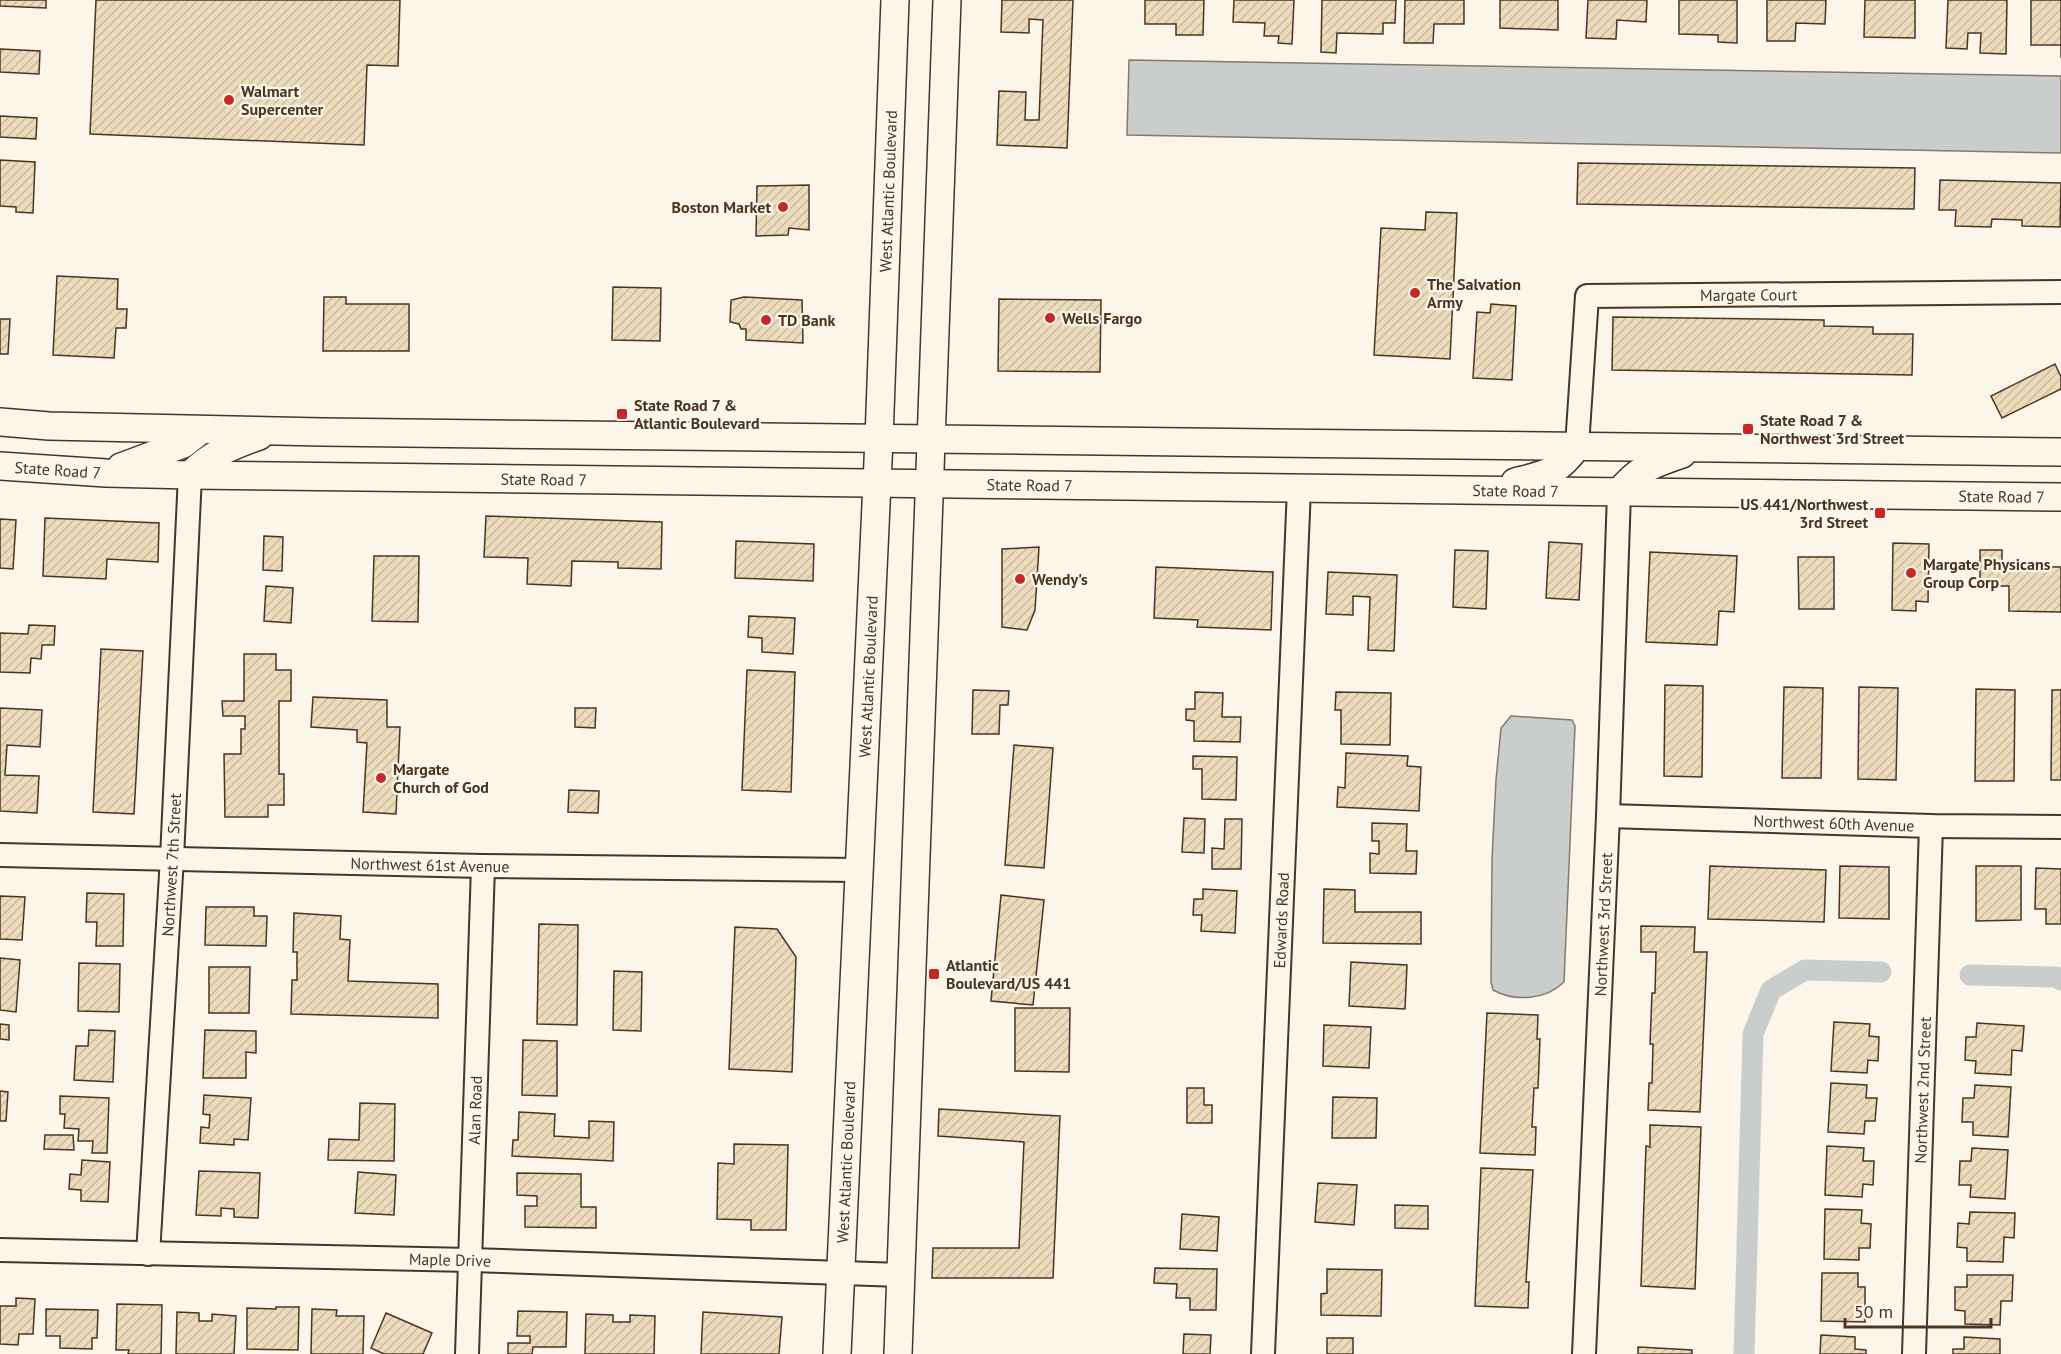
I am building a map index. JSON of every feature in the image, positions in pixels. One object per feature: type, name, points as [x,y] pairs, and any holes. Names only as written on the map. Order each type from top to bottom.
[{"type":"main road","name":"West Atlantic Boulevard","points":[[837,1354],[879,439],[895,0]]},
{"type":"main road","points":[[897,1354],[947,0]]},
{"type":"main road","points":[[0,422],[49,426],[201,430],[2061,452]]},
{"type":"main road","points":[[106,472],[183,444],[201,430]]},
{"type":"main road","points":[[190,475],[204,461],[223,450],[272,431]]},
{"type":"main road","points":[[1482,490],[1548,474],[1566,461],[1577,446]]},
{"type":"main road","points":[[1619,493],[1630,479],[1646,466],[1697,448]]},
{"type":"main road","name":"State Road 7","points":[[0,466],[190,475],[2061,497]]},
{"type":"street","name":"Margate Court","points":[[1577,446],[1587,296],[2061,292]]},
{"type":"street","name":"Northwest 7th Street","points":[[148,1254],[172,858],[190,475]]},
{"type":"street","name":"Edwards Road","points":[[1263,1354],[1299,488]]},
{"type":"street","name":"Northwest 3rd Street","points":[[1584,1354],[1608,816],[1619,493]]},
{"type":"street","name":"Northwest 60th Avenue","points":[[1608,816],[1930,826],[2061,827]]},
{"type":"street","name":"Northwest 2nd Street","points":[[1914,1354],[1930,826]]},
{"type":"street","name":"Northwest 61st Avenue","points":[[0,855],[483,866],[859,870]]},
{"type":"street","name":"Alan Road","points":[[467,1354],[483,866]]},
{"type":"street","name":"Maple Drive","points":[[0,1250],[471,1260],[901,1275]]},
{"type":"shaded area","points":[[1129,60],[2061,76],[2061,153],[1127,135]]},
{"type":"shaded area","points":[[1511,716],[1572,720],[1575,726],[1564,982],[1548,993],[1530,997],[1502,994],[1493,990],[1491,982],[1492,859],[1496,780],[1501,728]]},
{"type":"building","points":[[0,0],[46,0],[46,8],[0,6]]},
{"type":"building","name":"Walmart Supercenter","points":[[96,0],[400,0],[398,66],[367,65],[364,145],[90,134]]},
{"type":"building","points":[[1002,0],[1073,0],[1067,148],[997,145],[999,91],[1026,92],[1025,120],[1039,120],[1043,20],[1029,19],[1029,33],[1001,32]]},
{"type":"building","points":[[1145,0],[1204,0],[1203,35],[1176,35],[1176,24],[1145,24]]},
{"type":"building","points":[[1234,0],[1294,0],[1292,44],[1278,43],[1279,36],[1264,36],[1265,23],[1233,22]]},
{"type":"building","points":[[1322,0],[1396,0],[1395,23],[1383,23],[1383,34],[1337,33],[1336,53],[1321,52]]},
{"type":"building","points":[[1405,0],[1464,0],[1464,24],[1434,24],[1433,43],[1404,43]]},
{"type":"building","points":[[1500,0],[1558,0],[1558,30],[1500,28]]},
{"type":"building","points":[[1588,0],[1647,0],[1646,22],[1617,20],[1616,39],[1586,38]]},
{"type":"building","points":[[1679,0],[1737,0],[1737,43],[1718,42],[1718,35],[1679,34]]},
{"type":"building","points":[[1767,0],[1826,0],[1825,24],[1796,23],[1795,41],[1767,41]]},
{"type":"building","points":[[1865,0],[1915,0],[1915,38],[1864,37]]},
{"type":"building","points":[[1948,0],[2007,0],[2006,54],[1980,53],[1981,33],[1968,33],[1967,49],[1946,48]]},
{"type":"building","points":[[2031,0],[2061,0],[2061,45],[2031,45]]},
{"type":"building","points":[[0,49],[40,51],[39,74],[0,72]]},
{"type":"building","points":[[0,116],[37,118],[36,139],[0,137]]},
{"type":"building","points":[[0,160],[35,162],[33,213],[16,212],[16,207],[0,206]]},
{"type":"building","points":[[1578,163],[1915,168],[1914,209],[1577,204]]},
{"type":"building","points":[[1940,180],[2061,183],[2060,227],[2022,226],[2022,220],[1992,219],[1991,227],[1955,226],[1956,210],[1939,210]]},
{"type":"building","name":"Boston Market","points":[[809,185],[809,230],[789,228],[788,235],[756,236],[757,186]]},
{"type":"building","name":"The Salvation Army","points":[[1426,212],[1457,213],[1450,359],[1374,355],[1381,228],[1425,230]]},
{"type":"building","points":[[57,276],[118,279],[117,309],[127,309],[126,328],[116,328],[114,358],[53,355]]},
{"type":"building","points":[[613,287],[661,288],[660,341],[612,340]]},
{"type":"building","points":[[324,297],[346,297],[346,304],[409,304],[409,351],[323,351]]},
{"type":"building","name":"TD Bank","points":[[744,297],[802,300],[803,343],[746,340],[746,329],[741,329],[739,324],[730,322],[731,300]]},
{"type":"building","name":"Wells Fargo","points":[[999,299],[1101,300],[1100,372],[998,371]]},
{"type":"building","points":[[1491,304],[1516,306],[1512,380],[1473,378],[1477,312],[1490,313]]},
{"type":"building","points":[[1613,317],[1824,320],[1824,326],[1873,327],[1873,334],[1913,334],[1912,375],[1612,370]]},
{"type":"building","points":[[0,319],[10,319],[8,354],[0,354]]},
{"type":"building","points":[[2055,364],[2061,377],[2061,389],[2002,418],[1991,396]]},
{"type":"building","points":[[486,516],[662,522],[661,569],[618,568],[618,562],[572,561],[571,586],[527,584],[528,558],[484,557]]},
{"type":"building","points":[[45,518],[159,523],[158,562],[107,559],[106,579],[43,576]]},
{"type":"building","points":[[0,519],[16,520],[13,569],[0,568]]},
{"type":"building","points":[[264,536],[283,537],[282,571],[263,570]]},
{"type":"building","points":[[736,541],[814,544],[813,581],[735,578]]},
{"type":"building","points":[[1549,542],[1582,544],[1579,600],[1546,598]]},
{"type":"building","name":"Margate Physicans Group Corp","points":[[1893,543],[1929,544],[1928,602],[1916,601],[1916,611],[1892,610]]},
{"type":"building","name":"Wendy's","points":[[1039,547],[1035,610],[1027,630],[1002,627],[1002,549]]},
{"type":"building","points":[[1455,550],[1488,551],[1486,609],[1453,607]]},
{"type":"building","points":[[1980,550],[2002,550],[2002,566],[2061,567],[2061,612],[2009,611],[2009,586],[1980,586]]},
{"type":"building","points":[[1650,552],[1737,556],[1734,612],[1719,611],[1717,645],[1646,642]]},
{"type":"building","points":[[374,556],[419,556],[418,622],[372,621]]},
{"type":"building","points":[[1798,557],[1834,557],[1834,609],[1799,609]]},
{"type":"building","points":[[1156,567],[1273,572],[1271,630],[1197,627],[1198,620],[1154,618]]},
{"type":"building","points":[[1328,572],[1397,575],[1394,651],[1368,650],[1370,597],[1353,596],[1353,615],[1326,614]]},
{"type":"building","points":[[266,586],[293,588],[291,623],[264,621]]},
{"type":"building","points":[[749,616],[795,618],[793,654],[762,652],[762,638],[748,637]]},
{"type":"building","points":[[29,625],[55,626],[54,645],[42,645],[41,659],[31,658],[30,673],[0,672],[0,633],[28,634]]},
{"type":"building","points":[[101,649],[143,651],[134,814],[93,812]]},
{"type":"building","points":[[244,654],[276,654],[276,670],[291,670],[291,701],[279,701],[279,774],[284,774],[284,805],[268,805],[268,817],[225,817],[224,754],[241,754],[241,729],[245,729],[245,716],[223,716],[222,701],[244,701]]},
{"type":"building","points":[[747,670],[795,672],[791,792],[742,790]]},
{"type":"building","points":[[1665,685],[1703,686],[1702,777],[1664,776]]},
{"type":"building","points":[[1784,687],[1823,688],[1821,778],[1782,778]]},
{"type":"building","points":[[1859,687],[1898,688],[1896,780],[1858,779]]},
{"type":"building","points":[[1976,689],[2015,690],[2014,781],[1975,781]]},
{"type":"building","points":[[973,690],[1009,691],[1008,705],[1000,705],[999,734],[972,734]]},
{"type":"building","points":[[2052,690],[2061,690],[2061,780],[2051,780]]},
{"type":"building","points":[[1195,692],[1223,693],[1222,717],[1241,717],[1240,742],[1194,741],[1194,721],[1186,720],[1186,709],[1195,709]]},
{"type":"building","points":[[1336,692],[1391,693],[1390,745],[1341,744],[1341,710],[1335,710]]},
{"type":"building","name":"Margate Church of God","points":[[313,697],[387,700],[387,727],[400,727],[396,814],[363,812],[367,743],[357,742],[357,730],[311,727]]},
{"type":"building","points":[[0,708],[42,710],[40,747],[7,745],[5,775],[39,776],[37,813],[0,811]]},
{"type":"building","points":[[575,708],[596,708],[595,728],[575,727]]},
{"type":"building","points":[[1014,745],[1053,748],[1044,868],[1005,865]]},
{"type":"building","points":[[1346,753],[1408,756],[1407,766],[1421,767],[1419,811],[1337,807],[1338,787],[1345,788]]},
{"type":"building","points":[[1193,756],[1237,757],[1236,800],[1202,799],[1202,769],[1193,769]]},
{"type":"building","points":[[569,790],[599,791],[598,813],[568,812]]},
{"type":"building","points":[[1184,818],[1205,819],[1204,853],[1182,852]]},
{"type":"building","points":[[1225,819],[1242,819],[1241,869],[1212,869],[1212,848],[1224,849]]},
{"type":"building","points":[[1372,823],[1407,824],[1406,851],[1417,851],[1416,874],[1370,873],[1370,853],[1379,854],[1379,841],[1372,841]]},
{"type":"building","points":[[1710,866],[1826,870],[1824,922],[1708,919]]},
{"type":"building","points":[[1840,866],[1889,867],[1889,919],[1839,918]]},
{"type":"building","points":[[1976,866],[2021,866],[2021,920],[1976,921]]},
{"type":"building","points":[[2036,868],[2061,869],[2061,924],[2046,924],[2046,909],[2035,909]]},
{"type":"building","points":[[1203,889],[1237,891],[1235,933],[1201,931],[1202,915],[1193,915],[1194,899],[1203,899]]},
{"type":"building","points":[[1324,889],[1355,890],[1355,912],[1421,912],[1421,944],[1323,943]]},
{"type":"building","points":[[87,893],[124,894],[123,946],[96,946],[97,922],[86,922]]},
{"type":"building","points":[[1001,895],[1044,900],[1033,1005],[991,1001]]},
{"type":"building","points":[[0,896],[25,897],[22,940],[0,939]]},
{"type":"building","points":[[206,907],[254,907],[254,916],[267,916],[266,946],[205,945]]},
{"type":"building","points":[[294,913],[341,916],[340,939],[350,940],[348,981],[438,984],[438,1018],[291,1014],[292,980],[297,980],[297,952],[293,952]]},
{"type":"building","points":[[539,924],[578,925],[577,1025],[537,1024]]},
{"type":"building","points":[[1641,926],[1695,927],[1694,952],[1707,952],[1700,1112],[1648,1110],[1649,1083],[1652,1083],[1653,1044],[1650,1044],[1656,952],[1641,952]]},
{"type":"building","points":[[735,927],[777,929],[796,957],[792,1072],[729,1069]]},
{"type":"building","points":[[0,958],[20,960],[16,1012],[0,1010]]},
{"type":"building","points":[[1351,962],[1407,965],[1405,1009],[1349,1006]]},
{"type":"building","points":[[79,963],[120,964],[119,1012],[78,1011]]},
{"type":"building","points":[[209,967],[250,967],[249,1013],[209,1013]]},
{"type":"building","points":[[614,971],[642,972],[641,1031],[613,1030]]},
{"type":"building","points":[[1015,1008],[1070,1008],[1069,1072],[1015,1071]]},
{"type":"building","points":[[1487,1013],[1538,1015],[1537,1039],[1540,1039],[1538,1088],[1534,1088],[1532,1127],[1536,1127],[1535,1155],[1480,1153]]},
{"type":"building","points":[[1834,1022],[1870,1024],[1869,1036],[1879,1037],[1878,1061],[1868,1060],[1867,1073],[1831,1071]]},
{"type":"building","points":[[1977,1023],[2024,1026],[2022,1051],[2012,1050],[2011,1075],[1975,1073],[1976,1061],[1965,1060],[1966,1037],[1976,1037]]},
{"type":"building","points":[[0,1024],[9,1025],[9,1040],[0,1039]]},
{"type":"building","points":[[1324,1025],[1371,1027],[1369,1068],[1323,1066]]},
{"type":"building","points":[[89,1030],[115,1031],[113,1082],[74,1080],[76,1046],[88,1046]]},
{"type":"building","points":[[205,1030],[256,1031],[256,1053],[246,1052],[246,1078],[203,1078]]},
{"type":"building","points":[[523,1040],[557,1041],[557,1096],[522,1095]]},
{"type":"building","points":[[1831,1083],[1867,1085],[1866,1098],[1877,1098],[1875,1121],[1865,1121],[1864,1134],[1828,1132]]},
{"type":"building","points":[[1975,1085],[2011,1087],[2008,1137],[1973,1135],[1973,1122],[1962,1122],[1963,1098],[1974,1098]]},
{"type":"building","points":[[1187,1088],[1204,1088],[1204,1105],[1212,1105],[1212,1123],[1187,1123]]},
{"type":"building","points":[[0,1091],[8,1092],[6,1121],[0,1121]]},
{"type":"building","points":[[204,1095],[251,1098],[248,1140],[234,1139],[234,1145],[200,1143],[201,1127],[209,1128],[210,1115],[203,1114]]},
{"type":"building","points":[[60,1096],[109,1098],[107,1153],[92,1153],[93,1141],[78,1141],[79,1129],[64,1128],[65,1114],[60,1114]]},
{"type":"building","points":[[1333,1097],[1377,1098],[1376,1138],[1332,1138]]},
{"type":"building","points":[[360,1103],[395,1104],[394,1161],[328,1160],[329,1139],[359,1140]]},
{"type":"building","points":[[939,1109],[1060,1116],[1053,1278],[932,1278],[933,1248],[1019,1248],[1024,1142],[938,1136]]},
{"type":"building","points":[[519,1112],[555,1114],[554,1136],[589,1138],[589,1121],[614,1122],[613,1161],[512,1156],[513,1140],[518,1140]]},
{"type":"building","points":[[1650,1125],[1701,1127],[1695,1289],[1641,1286],[1646,1146],[1650,1147]]},
{"type":"building","points":[[45,1135],[73,1135],[74,1150],[44,1149]]},
{"type":"building","points":[[734,1144],[788,1145],[786,1230],[751,1230],[751,1220],[717,1219],[718,1163],[734,1164]]},
{"type":"building","points":[[1827,1146],[1864,1148],[1863,1161],[1874,1161],[1873,1185],[1863,1184],[1862,1197],[1825,1195]]},
{"type":"building","points":[[1972,1148],[2008,1150],[2005,1199],[1970,1197],[1971,1185],[1959,1185],[1960,1161],[1971,1161]]},
{"type":"building","points":[[82,1160],[110,1162],[108,1202],[81,1201],[81,1190],[69,1189],[70,1174],[81,1175]]},
{"type":"building","points":[[1481,1168],[1533,1170],[1526,1282],[1529,1282],[1528,1308],[1475,1306]]},
{"type":"building","points":[[199,1171],[260,1173],[258,1218],[234,1217],[234,1209],[221,1208],[221,1216],[196,1215]]},
{"type":"building","points":[[358,1172],[396,1175],[394,1215],[355,1213]]},
{"type":"building","points":[[517,1173],[581,1174],[581,1207],[596,1207],[596,1228],[525,1227],[525,1206],[537,1206],[537,1196],[517,1195]]},
{"type":"building","points":[[1318,1183],[1357,1185],[1354,1225],[1315,1222]]},
{"type":"building","points":[[1395,1205],[1428,1206],[1428,1229],[1395,1228]]},
{"type":"building","points":[[1825,1209],[1862,1210],[1861,1223],[1871,1224],[1870,1248],[1859,1248],[1859,1260],[1824,1259]]},
{"type":"building","points":[[1970,1212],[2015,1213],[2014,1238],[2004,1237],[2003,1262],[1967,1261],[1967,1248],[1957,1247],[1958,1223],[1969,1224]]},
{"type":"building","points":[[1182,1214],[1219,1217],[1217,1251],[1180,1249]]},
{"type":"building","points":[[1155,1268],[1217,1269],[1216,1310],[1190,1310],[1190,1298],[1176,1298],[1177,1284],[1154,1283]]},
{"type":"building","points":[[1327,1269],[1382,1270],[1381,1316],[1321,1315],[1321,1294],[1327,1293]]},
{"type":"building","points":[[1822,1273],[1858,1273],[1858,1287],[1865,1287],[1865,1322],[1821,1321]]},
{"type":"building","points":[[1967,1275],[2013,1275],[2012,1301],[2001,1301],[2000,1325],[1965,1324],[1965,1311],[1955,1310],[1955,1287],[1967,1287]]},
{"type":"building","points":[[16,1298],[35,1299],[33,1334],[19,1334],[18,1345],[0,1344],[0,1306],[16,1306]]},
{"type":"building","points":[[117,1304],[162,1305],[161,1354],[128,1354],[129,1350],[116,1350]]},
{"type":"building","points":[[276,1307],[299,1307],[298,1350],[247,1349],[247,1308],[276,1309]]},
{"type":"building","points":[[46,1309],[98,1310],[97,1338],[92,1338],[92,1349],[60,1348],[60,1336],[46,1336]]},
{"type":"building","points":[[312,1309],[337,1310],[336,1316],[364,1316],[363,1354],[311,1354]]},
{"type":"building","points":[[518,1311],[567,1312],[566,1347],[533,1347],[532,1354],[508,1354],[508,1343],[530,1343],[530,1336],[517,1336]]},
{"type":"building","points":[[177,1312],[199,1313],[199,1321],[212,1321],[212,1314],[236,1316],[234,1354],[176,1354]]},
{"type":"building","points":[[703,1312],[782,1317],[779,1354],[701,1354]]},
{"type":"building","points":[[386,1313],[432,1333],[423,1354],[384,1354],[371,1348]]},
{"type":"building","points":[[586,1314],[613,1315],[613,1322],[630,1322],[630,1315],[655,1316],[654,1354],[585,1354]]},
{"type":"building","points":[[1184,1334],[1211,1335],[1210,1354],[1183,1354]]},
{"type":"building","points":[[1821,1335],[1855,1337],[1855,1349],[1866,1350],[1866,1354],[1820,1354]]},
{"type":"building","points":[[1964,1337],[2000,1339],[2000,1354],[1953,1354],[1953,1349],[1964,1349]]},
{"type":"building","points":[[1327,1338],[1353,1338],[1353,1354],[1327,1354]]},
{"type":"building","points":[[1638,1347],[1692,1350],[1692,1354],[1638,1354]]},
{"type":"waterway","points":[[1744,1354],[1753,1034],[1771,990],[1805,970],[1881,972]]},
{"type":"waterway","points":[[1970,975],[2056,977],[2061,980]]},
{"type":"place","name":"Walmart Supercenter","points":[[229,100]]},
{"type":"place","name":"Boston Market","points":[[783,207]]},
{"type":"place","name":"The Salvation Army","points":[[1415,293]]},
{"type":"place","name":"Wells Fargo","points":[[1050,318]]},
{"type":"place","name":"TD Bank","points":[[766,320]]},
{"type":"place","name":"State Road 7 & Atlantic Boulevard","points":[[622,414]]},
{"type":"place","name":"State Road 7 & Northwest 3rd Street","points":[[1748,429]]},
{"type":"place","name":"US 441/Northwest 3rd Street","points":[[1880,513]]},
{"type":"place","name":"Margate Physicans Group Corp","points":[[1911,573]]},
{"type":"place","name":"Wendy's","points":[[1020,579]]},
{"type":"place","name":"Margate Church of God","points":[[381,778]]},
{"type":"place","name":"Atlantic Boulevard/US 441","points":[[934,974]]}]
